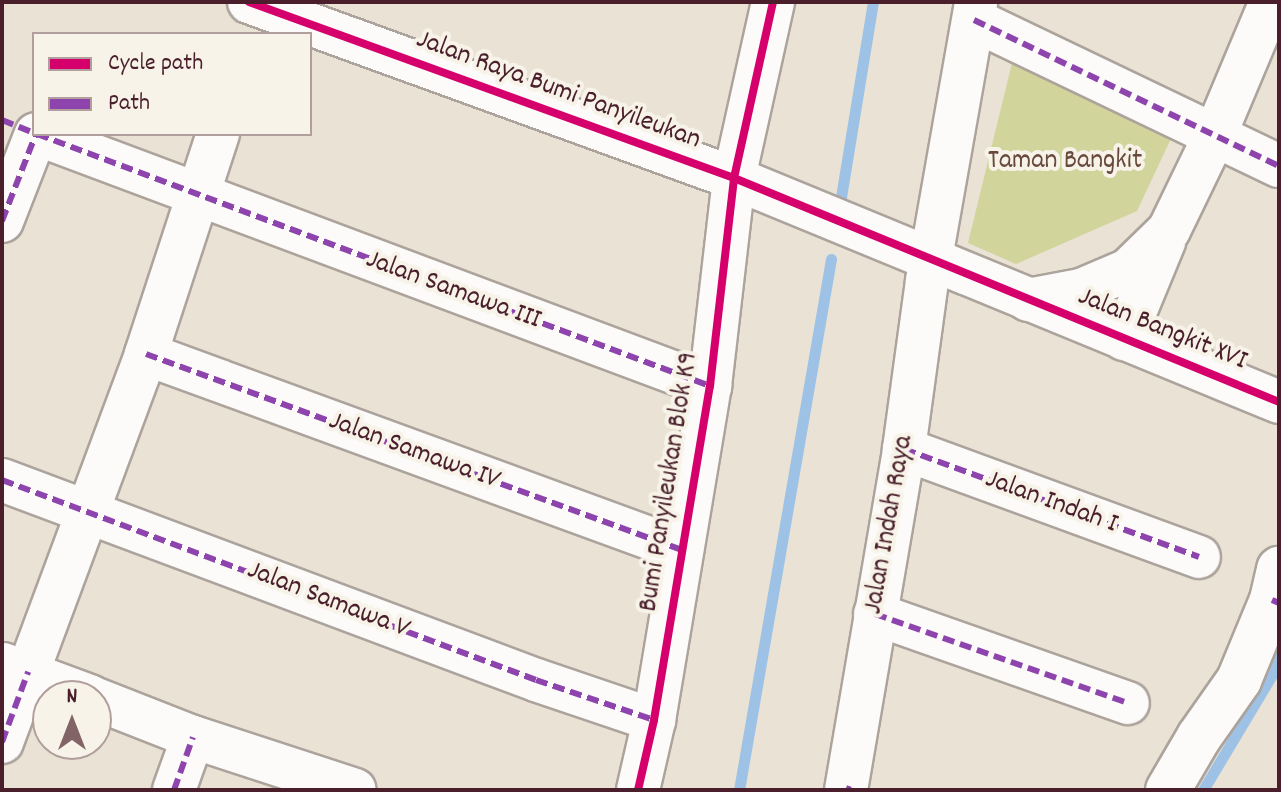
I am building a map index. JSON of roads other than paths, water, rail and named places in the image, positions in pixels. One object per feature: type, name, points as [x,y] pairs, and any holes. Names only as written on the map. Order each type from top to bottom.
[{"type":"street","name":"Bumi Panyileukan Blok K9","points":[[638,790],[654,720],[710,386],[734,178],[773,2]]},
{"type":"street","points":[[1124,339],[1271,2]]},
{"type":"street","name":"Jalan Raya Bumi Panyileukan","points":[[257,11],[734,178],[1028,300]]},
{"type":"street","points":[[975,11],[1279,166]]},
{"type":"street","name":"Jalan Indah Raya","points":[[848,789],[904,449],[931,259],[975,11]]},
{"type":"street","points":[[2,221],[25,129]]},
{"type":"street","name":"Jalan Samawa III","points":[[43,136],[196,196],[710,386]]},
{"type":"street","points":[[2,742],[15,668],[88,510],[146,354],[217,136]]},
{"type":"street","points":[[1028,300],[1081,290],[1128,270],[1169,230]]},
{"type":"street","name":"Jalan Bangkit XVI","points":[[1028,300],[1279,402]]},
{"type":"street","name":"Jalan Samawa IV","points":[[146,354],[682,550]]},
{"type":"street","name":"Jalan Indah I","points":[[904,449],[1199,557]]},
{"type":"street","name":"Jalan Samawa V","points":[[2,480],[536,680],[654,720]]},
{"type":"street","points":[[1168,790],[1239,680],[1272,600],[1279,569]]},
{"type":"street","points":[[875,614],[1128,703]]},
{"type":"street","points":[[15,668],[47,680]]},
{"type":"street","points":[[112,705],[193,737],[355,790]]},
{"type":"street","points":[[174,790],[193,737]]},
{"type":"waterway","points":[[841,197],[873,2]]},
{"type":"waterway","points":[[739,790],[831,259]]},
{"type":"waterway","points":[[1203,790],[1273,673],[1279,654]]},
{"type":"park label","name":"Taman Bangkit","points":[[1065,162]]}]
